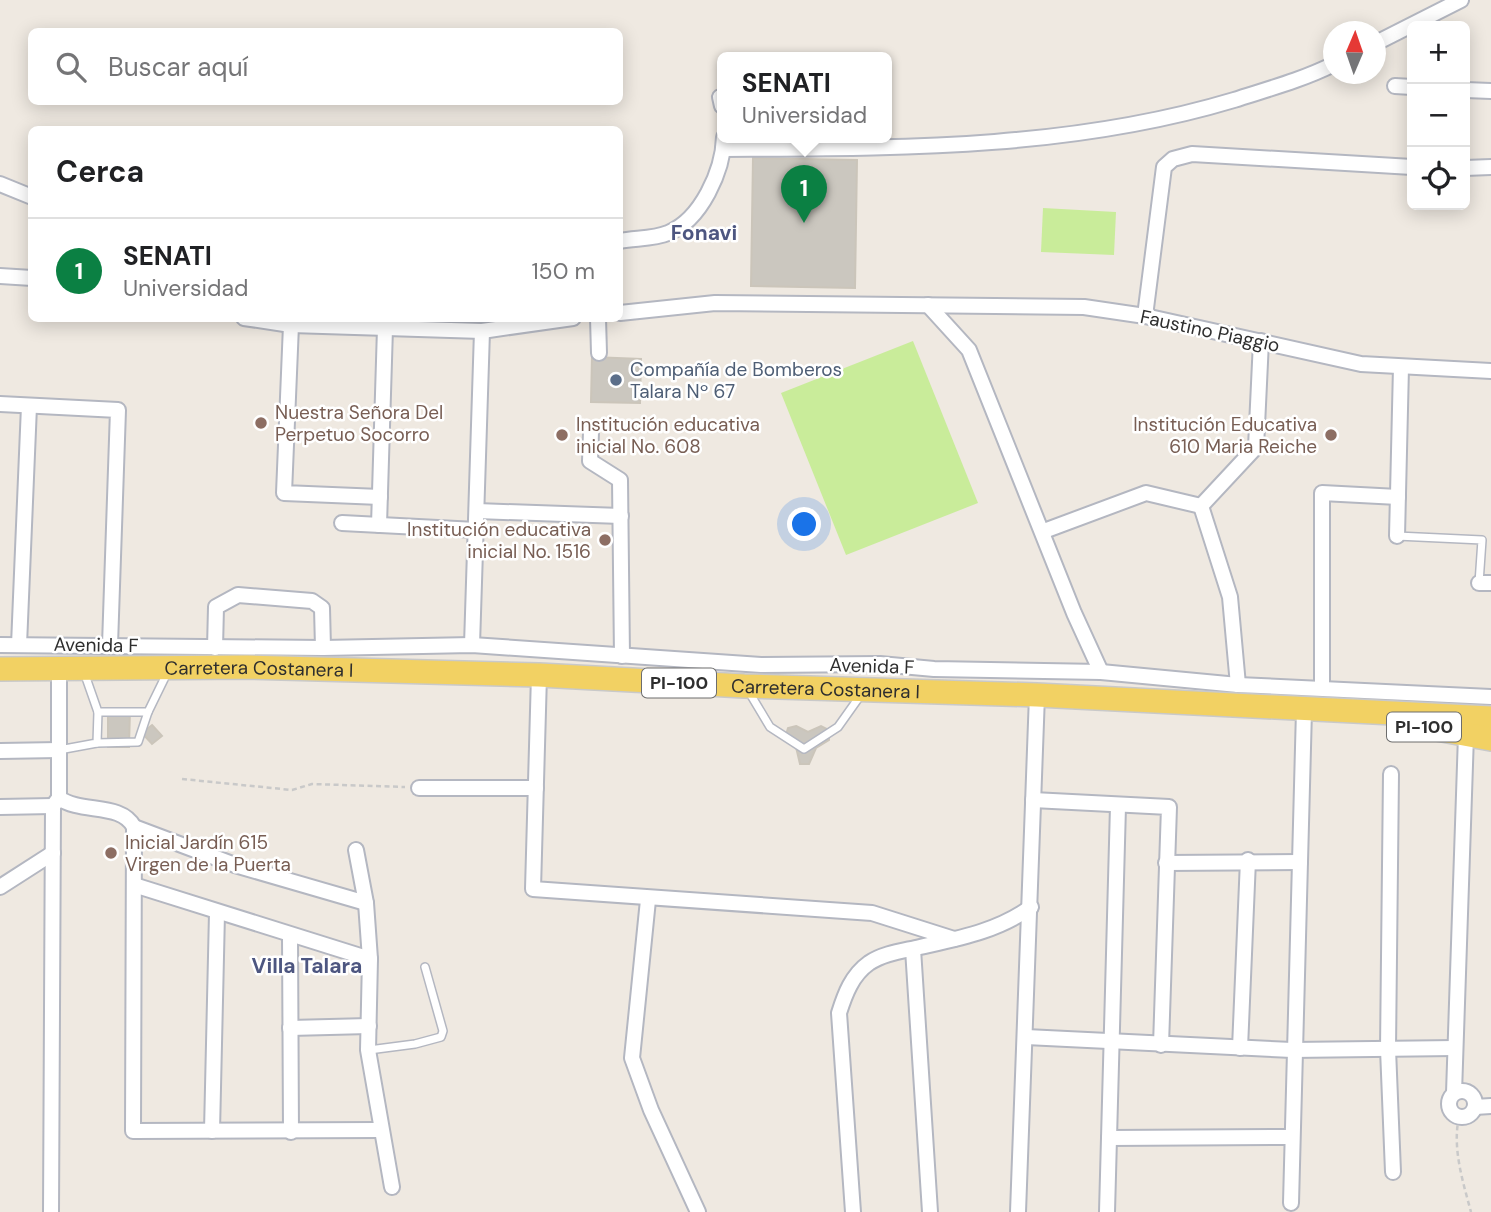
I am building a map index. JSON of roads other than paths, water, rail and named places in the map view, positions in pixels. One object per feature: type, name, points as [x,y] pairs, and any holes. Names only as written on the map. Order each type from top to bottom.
[{"type":"main road","name":"Carretera Costanera I","points":[[0,669],[318,668],[539,675],[744,686],[1037,695],[1491,718]]},
{"type":"main road","name":"Carretera Costanera I","points":[[1357,713],[1491,739]]},
{"type":"street","points":[[1386,38],[1461,0]]},
{"type":"street","points":[[623,241],[667,234],[685,224],[714,179],[723,143],[922,147],[1066,136],[1190,113],[1308,77],[1323,70]]},
{"type":"street","points":[[1395,86],[1407,87]]},
{"type":"street","points":[[1470,90],[1491,91]]},
{"type":"street","points":[[1145,316],[1164,167],[1173,159],[1192,155],[1407,167]]},
{"type":"street","points":[[1470,168],[1491,167]]},
{"type":"street","points":[[0,184],[28,195]]},
{"type":"street","points":[[0,276],[28,278]]},
{"type":"street","name":"Faustino Piaggio","points":[[623,313],[715,303],[1084,307],[1145,316],[1345,362],[1491,371]]},
{"type":"street","points":[[928,305],[969,350],[1044,531],[1074,613],[1101,672]]},
{"type":"street","points":[[271,322],[291,325],[482,331],[545,322]]},
{"type":"street","points":[[598,322],[599,353]]},
{"type":"street","points":[[291,325],[284,493],[380,498]]},
{"type":"street","points":[[379,525],[385,328]]},
{"type":"street","points":[[472,645],[482,331]]},
{"type":"street","points":[[1201,506],[1256,447],[1261,341]]},
{"type":"street","points":[[1397,536],[1401,367]]},
{"type":"street","points":[[0,404],[118,410],[110,645]]},
{"type":"street","points":[[19,645],[29,406]]},
{"type":"street","points":[[591,432],[590,461],[620,480],[622,656]]},
{"type":"street","points":[[1044,531],[1146,493],[1201,506]]},
{"type":"street","points":[[1322,687],[1322,493],[1398,497]]},
{"type":"street","points":[[1201,506],[1230,597],[1238,685]]},
{"type":"street","points":[[477,510],[621,516]]},
{"type":"street","points":[[342,523],[476,530]]},
{"type":"street","points":[[215,648],[216,607],[238,596],[312,601],[322,608],[323,648]]},
{"type":"street","name":"Avenida F","points":[[0,645],[215,648],[472,645],[761,665],[880,664],[934,669],[1101,672],[1238,685],[1491,697]]},
{"type":"street","points":[[51,1212],[53,853],[59,750],[59,668]]},
{"type":"street","points":[[539,675],[533,889],[648,900],[872,913],[954,939]]},
{"type":"street","points":[[1018,1212],[1037,695]]},
{"type":"street","points":[[1291,1203],[1292,1050],[1304,710]]},
{"type":"street","points":[[1466,735],[1454,1093],[1448,1107],[1459,1117],[1469,1115],[1475,1107],[1491,1106]]},
{"type":"street","points":[[0,751],[59,750]]},
{"type":"street","points":[[1391,774],[1388,1049],[1394,1172]]},
{"type":"street","points":[[419,788],[536,788]]},
{"type":"street","points":[[1033,800],[1169,807],[1161,1045]]},
{"type":"street","points":[[0,807],[56,802],[123,814],[134,827],[235,865],[366,903]]},
{"type":"street","points":[[1107,1212],[1118,806]]},
{"type":"street","points":[[134,827],[133,1131],[380,1130]]},
{"type":"street","points":[[356,850],[366,903],[370,960],[368,1050],[392,1187]]},
{"type":"street","points":[[0,887],[53,853]]},
{"type":"street","points":[[1166,863],[1248,860],[1300,862]]},
{"type":"street","points":[[1240,1048],[1248,860]]},
{"type":"street","points":[[134,885],[370,960]]},
{"type":"street","points":[[648,900],[632,1059],[651,1110],[698,1212]]},
{"type":"street","points":[[853,1212],[839,1013],[847,989],[869,963],[884,955],[1002,925],[1031,907]]},
{"type":"street","points":[[212,1131],[217,913]]},
{"type":"street","points":[[290,936],[291,1132]]},
{"type":"street","points":[[913,949],[930,1212]]},
{"type":"street","points":[[290,1028],[369,1027]]},
{"type":"street","points":[[1026,1037],[1292,1050],[1455,1048]]},
{"type":"street","points":[[1454,1093],[1469,1093],[1475,1107]]},
{"type":"street","points":[[1110,1138],[1292,1137]]},
{"type":"lane","points":[[1397,536],[1482,540],[1485,583]]},
{"type":"lane","points":[[83,668],[98,712],[97,743]]},
{"type":"lane","points":[[59,750],[97,743],[138,742],[148,712],[169,668]]},
{"type":"lane","points":[[744,686],[770,726],[804,749],[838,727],[865,690]]},
{"type":"lane","points":[[98,712],[148,712]]},
{"type":"lane","points":[[368,1050],[415,1044],[441,1037],[443,1031],[425,967]]},
{"type":"place","name":"SENATI","points":[[804,223]]},
{"type":"place","name":"Compañía de Bomberos Talara Nº 67","points":[[616,380]]},
{"type":"place","name":"Nuestra Señora Del Perpetuo Socorro","points":[[261,423]]},
{"type":"place","name":"Institución educativa inicial No. 608","points":[[562,435]]},
{"type":"place","name":"Institución Educativa 610 Maria Reiche","points":[[1331,435]]},
{"type":"place","name":"Institución educativa inicial No. 1516","points":[[605,540]]},
{"type":"place","name":"Inicial Jardín 615 Virgen de la Puerta","points":[[111,853]]},
{"type":"district","name":"Fonavi","points":[[704,233]]},
{"type":"district","name":"Villa Talara","points":[[307,966]]}]
